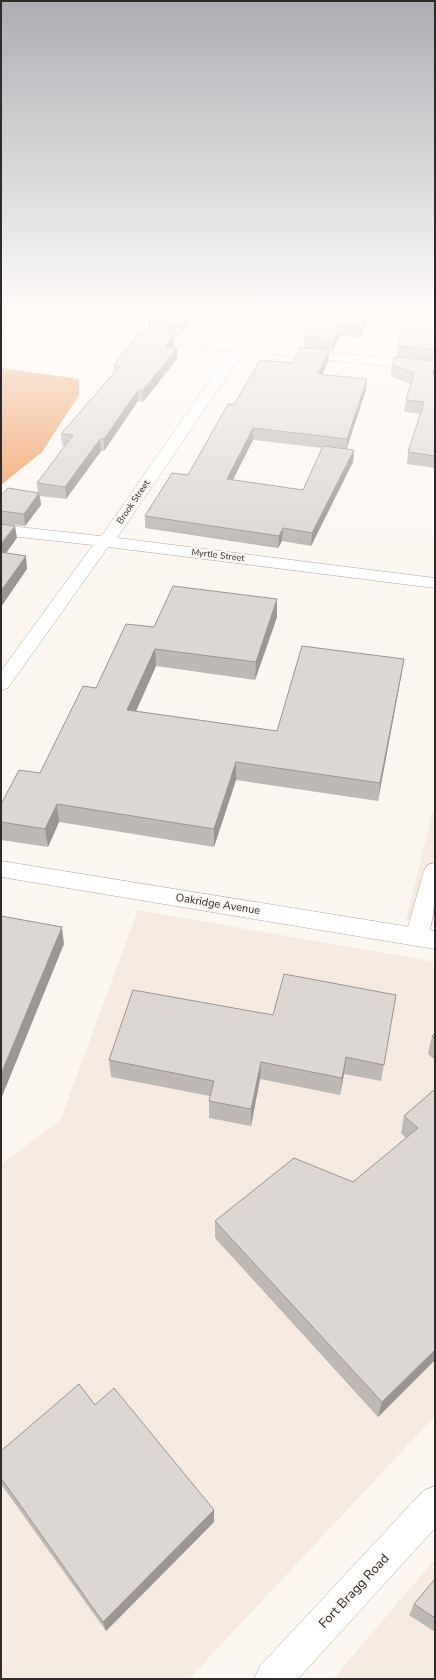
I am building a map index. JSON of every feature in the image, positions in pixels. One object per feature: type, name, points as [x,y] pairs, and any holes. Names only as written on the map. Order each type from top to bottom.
[{"type":"street","name":"Brook Street","points":[[1,684],[104,541],[111,534],[207,394]]},
{"type":"street","name":"Myrtle Street","points":[[1,530],[104,541],[435,583]]},
{"type":"street","name":"Oakridge Avenue","points":[[1,869],[426,938]]},
{"type":"street","points":[[426,938],[435,871]]},
{"type":"street","name":"Fort Bragg Road","points":[[272,1679],[435,1503]]},
{"type":"shaded area","points":[[1,394],[79,394],[42,452],[1,485]]},
{"type":"shaded area","points":[[435,802],[435,925],[406,920]]},
{"type":"shaded area","points":[[138,910],[435,962],[435,1416],[189,1679],[1,1679],[1,1164],[60,1121]]},
{"type":"shaded area","points":[[435,1559],[435,1679],[333,1679]]},
{"type":"building","points":[[95,394],[135,394],[104,439],[100,439],[65,487],[37,483],[73,435],[61,434]]},
{"type":"building","points":[[240,394],[362,394],[347,439],[253,428],[227,479],[303,490],[323,446],[354,450],[312,533],[283,528],[279,536],[145,516],[172,473],[188,475],[228,404],[234,405]]},
{"type":"building","points":[[408,394],[435,394],[435,456],[408,452],[424,402],[406,400]]},
{"type":"building","points":[[8,488],[39,493],[24,514],[1,511],[1,496]]},
{"type":"building","points":[[1,524],[15,526],[1,544]]},
{"type":"building","points":[[1,552],[26,556],[1,591]]},
{"type":"building","points":[[173,586],[277,599],[256,662],[155,649],[127,710],[277,731],[302,646],[404,659],[380,783],[236,762],[214,829],[57,804],[45,829],[1,822],[1,804],[19,770],[40,773],[83,686],[96,688],[126,624],[154,627]]},
{"type":"building","points":[[1,916],[62,927],[1,1074]]},
{"type":"building","points":[[284,974],[396,995],[384,1065],[346,1057],[342,1078],[261,1062],[251,1109],[209,1101],[214,1081],[109,1060],[133,990],[273,1015]]},
{"type":"building","points":[[435,1089],[435,1350],[382,1402],[215,1221],[294,1158],[353,1182],[418,1128],[404,1116]]},
{"type":"building","points":[[79,1384],[95,1405],[114,1388],[214,1510],[103,1622],[1,1478],[1,1451]]},
{"type":"building","points":[[435,1579],[435,1618],[414,1604]]}]
